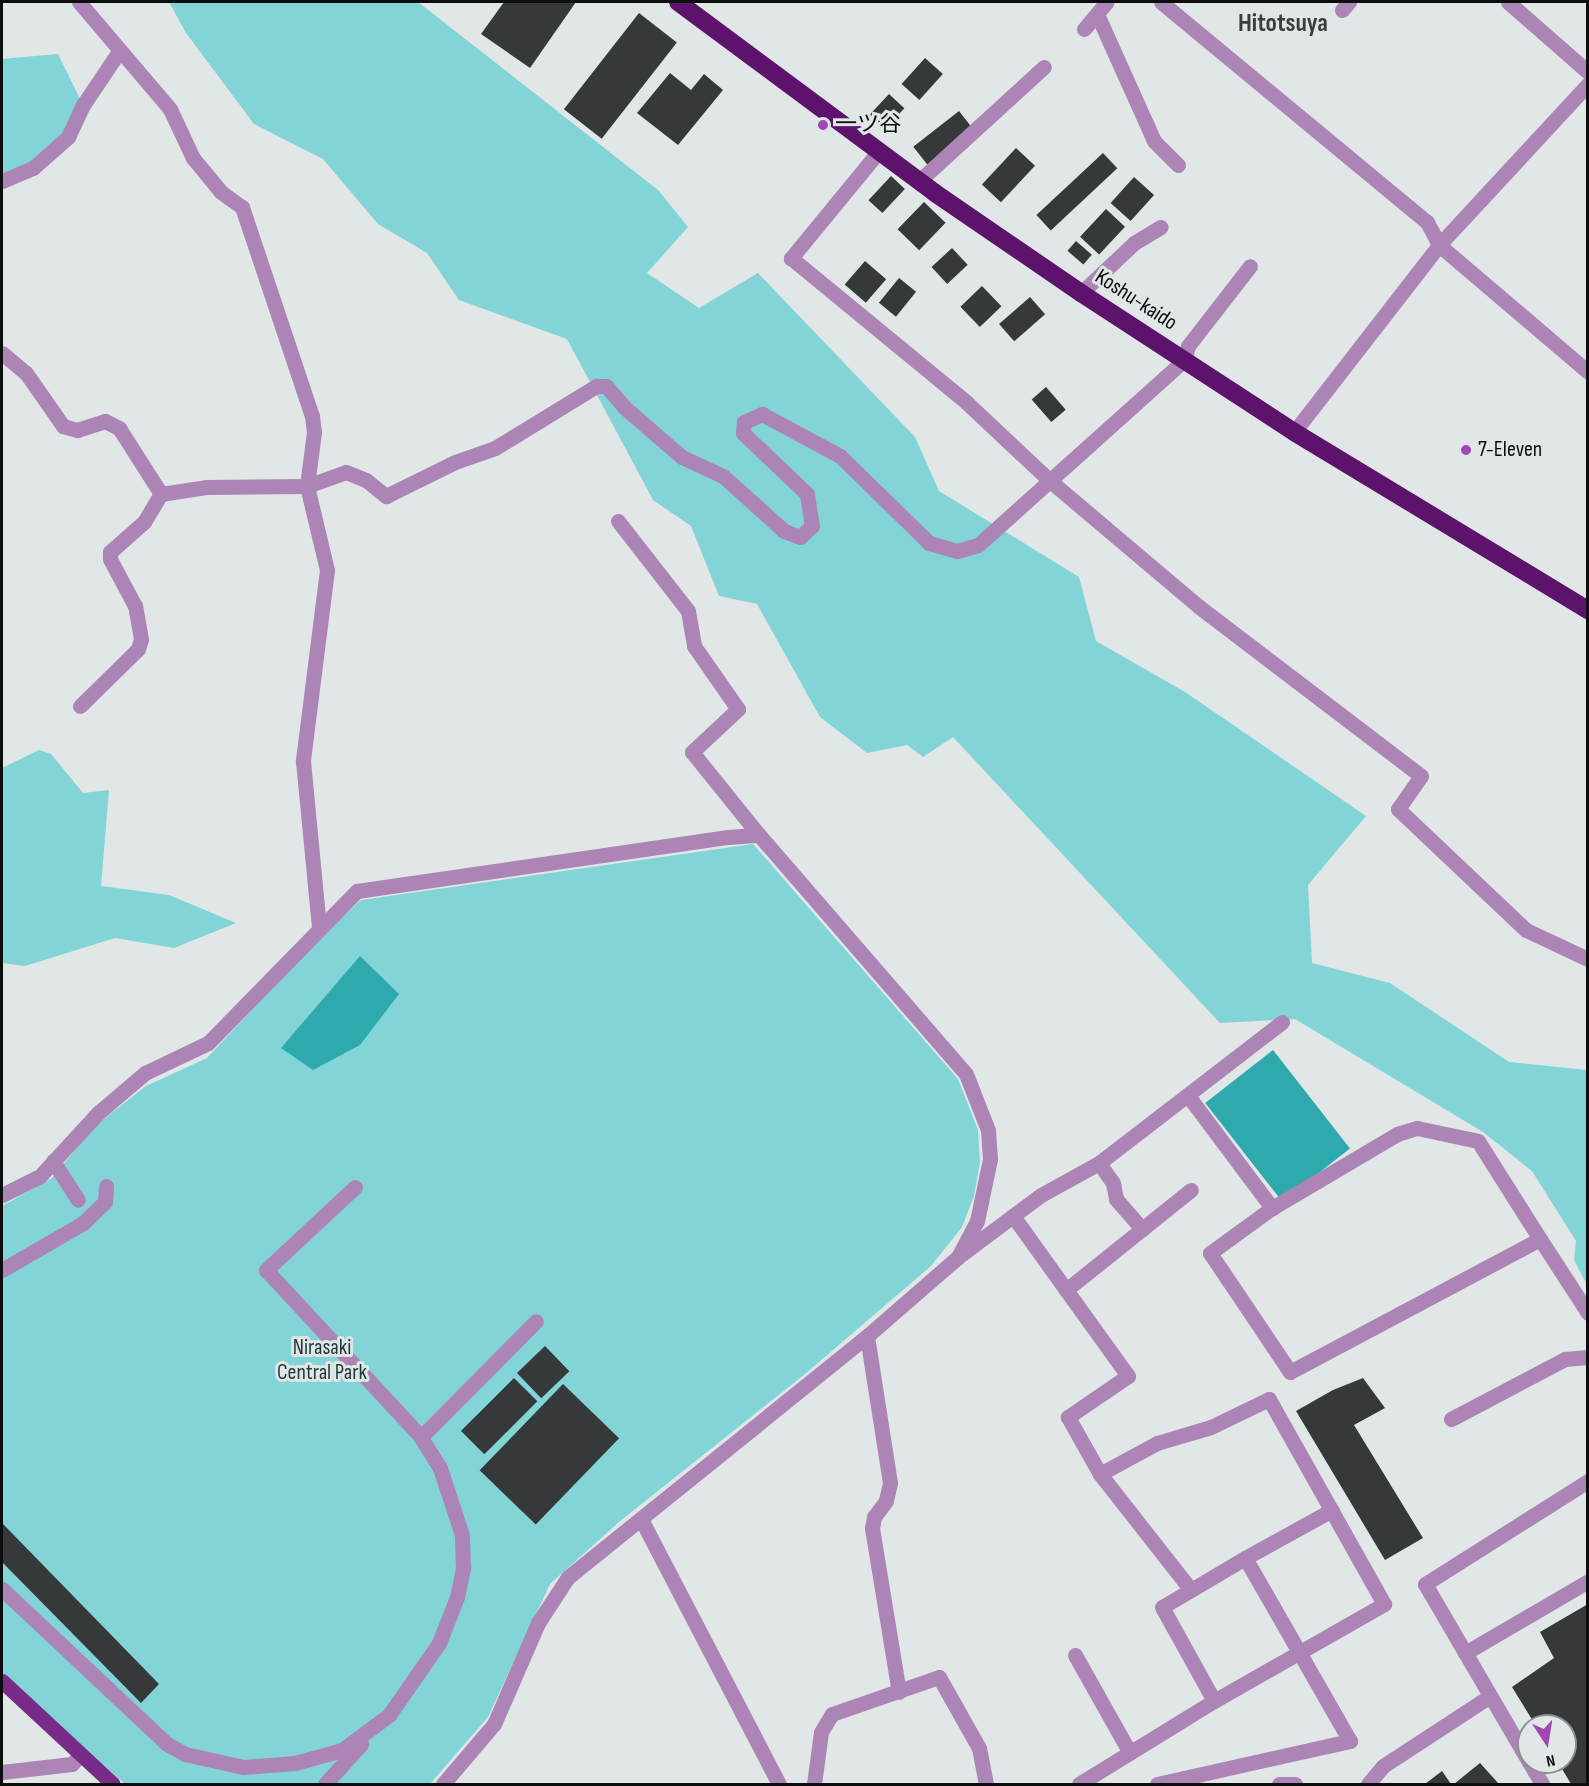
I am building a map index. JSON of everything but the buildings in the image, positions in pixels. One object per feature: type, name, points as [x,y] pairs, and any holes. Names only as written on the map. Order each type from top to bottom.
[{"type":"highway","name":"Koshu-kaido","points":[[678,2],[919,181],[1081,293],[1294,432],[1587,610]]},
{"type":"main road","points":[[2,1682],[114,1785]]},
{"type":"street","points":[[79,2],[170,109],[193,158],[221,192],[242,207],[248,218],[312,416],[314,432],[307,486],[327,570],[303,761],[319,927]]},
{"type":"street","points":[[1161,2],[1427,222],[1439,244],[1587,372]]},
{"type":"street","points":[[1508,2],[1587,72]]},
{"type":"street","points":[[1084,29],[1102,8],[1154,141],[1178,165]]},
{"type":"street","points":[[2,181],[33,168],[68,137],[83,105],[120,50]]},
{"type":"street","points":[[919,181],[1044,68]]},
{"type":"street","points":[[1294,432],[1439,244],[1586,89]]},
{"type":"street","points":[[879,151],[791,258],[966,402],[1049,480],[1198,606],[1421,776],[1398,809],[1526,930],[1587,959]]},
{"type":"street","points":[[1081,293],[1134,243],[1161,227]]},
{"type":"street","points":[[161,494],[207,487],[307,486],[346,472],[366,480],[386,496],[455,462],[495,448],[596,386],[606,386],[624,407],[682,457],[723,476],[784,531],[800,537],[812,526],[807,494],[743,434],[744,422],[762,414],[840,456],[929,543],[957,551],[978,545],[1184,360],[1188,346],[1250,266]]},
{"type":"street","points":[[2,353],[27,373],[63,426],[77,430],[105,421],[118,428],[161,494]]},
{"type":"street","points":[[80,706],[138,649],[141,639],[135,606],[110,559],[110,552],[144,522],[161,494]]},
{"type":"street","points":[[618,521],[688,611],[694,646],[738,709],[692,752],[759,835],[966,1074],[988,1130],[990,1159],[977,1221],[958,1257]]},
{"type":"street","points":[[728,837],[744,815]]},
{"type":"street","points":[[2,1195],[39,1176],[98,1113],[145,1073],[208,1043],[319,927],[357,891],[728,837],[759,835]]},
{"type":"street","points":[[443,1785],[494,1724],[538,1623],[568,1577],[867,1336],[958,1257],[1041,1195],[1099,1163],[1189,1097],[1282,1022]]},
{"type":"street","points":[[1189,1097],[1272,1208]]},
{"type":"street","points":[[1540,1239],[1290,1372],[1210,1253],[1272,1208],[1397,1134],[1417,1128],[1478,1141],[1540,1239],[1587,1314]]},
{"type":"street","points":[[53,1161],[78,1200]]},
{"type":"street","points":[[1099,1163],[1113,1182],[1116,1199],[1142,1229]]},
{"type":"street","points":[[2,1270],[83,1223],[105,1202],[106,1186]]},
{"type":"street","points":[[2,1589],[167,1744],[185,1754],[243,1767],[295,1763],[342,1750],[389,1715],[439,1643],[451,1619],[463,1568],[464,1551],[454,1504],[441,1468],[421,1437],[266,1270],[355,1187]]},
{"type":"street","points":[[1066,1290],[1191,1191]]},
{"type":"street","points":[[1013,1216],[1128,1376],[1068,1417],[1100,1474],[1191,1590]]},
{"type":"street","points":[[421,1437],[536,1321]]},
{"type":"street","points":[[867,1336],[890,1483],[886,1501],[873,1517],[872,1528],[899,1692]]},
{"type":"street","points":[[1451,1419],[1565,1359],[1587,1357]]},
{"type":"street","points":[[1079,1785],[1214,1701],[1384,1604],[1269,1399],[1211,1427],[1157,1443],[1100,1474]]},
{"type":"street","points":[[1517,1742],[1425,1584],[1587,1481]]},
{"type":"street","points":[[1214,1701],[1162,1607],[1332,1510]]},
{"type":"street","points":[[641,1519],[779,1785]]},
{"type":"street","points":[[1157,1785],[1350,1741],[1245,1558]]},
{"type":"street","points":[[1465,1653],[1587,1581]]},
{"type":"street","points":[[1075,1655],[1130,1753]]},
{"type":"street","points":[[814,1785],[821,1732],[832,1714],[939,1677],[979,1748],[986,1785]]},
{"type":"street","points":[[1368,1785],[1383,1766],[1490,1696]]},
{"type":"street","points":[[325,1785],[374,1728]]},
{"type":"street","points":[[2,1772],[72,1764],[81,1755]]},
{"type":"street","points":[[1280,1785],[1295,1785]]},
{"type":"green space","points":[[169,2],[418,2],[658,190],[688,227],[647,273],[699,308],[758,273],[915,437],[939,491],[1079,577],[1096,641],[1185,692],[1366,816],[1308,885],[1312,963],[1390,983],[1509,1062],[1587,1070],[1587,1285],[1574,1260],[1576,1241],[1532,1171],[1483,1132],[1295,1019],[1220,1023],[953,737],[923,757],[907,745],[867,753],[820,717],[757,604],[719,596],[691,526],[653,500],[567,339],[459,300],[427,253],[378,224],[323,159],[254,124],[186,33]]},
{"type":"green space","points":[[58,54],[83,105],[68,137],[2,181],[2,59]]},
{"type":"green space","points":[[39,750],[51,754],[83,793],[109,790],[101,886],[169,895],[236,923],[174,948],[115,938],[25,966],[2,963],[2,768]]},
{"type":"green space","name":"Nirasaki Central Park","points":[[753,844],[958,1079],[978,1130],[980,1162],[974,1196],[962,1227],[931,1266],[805,1374],[619,1522],[550,1584],[488,1717],[430,1784],[125,1784],[2,1674],[2,1206],[52,1178],[95,1126],[146,1086],[207,1058],[322,935],[361,900]]},
{"type":"shaded area","points":[[360,956],[399,994],[360,1045],[313,1070],[281,1048]]},
{"type":"shaded area","points":[[1273,1050],[1350,1149],[1282,1201],[1205,1103]]},
{"type":"place","name":"一ツ谷","points":[[823,125]]},
{"type":"place","name":"7-Eleven","points":[[1466,450]]},
{"type":"district","name":"Hitotsuya","points":[[1283,24]]}]
